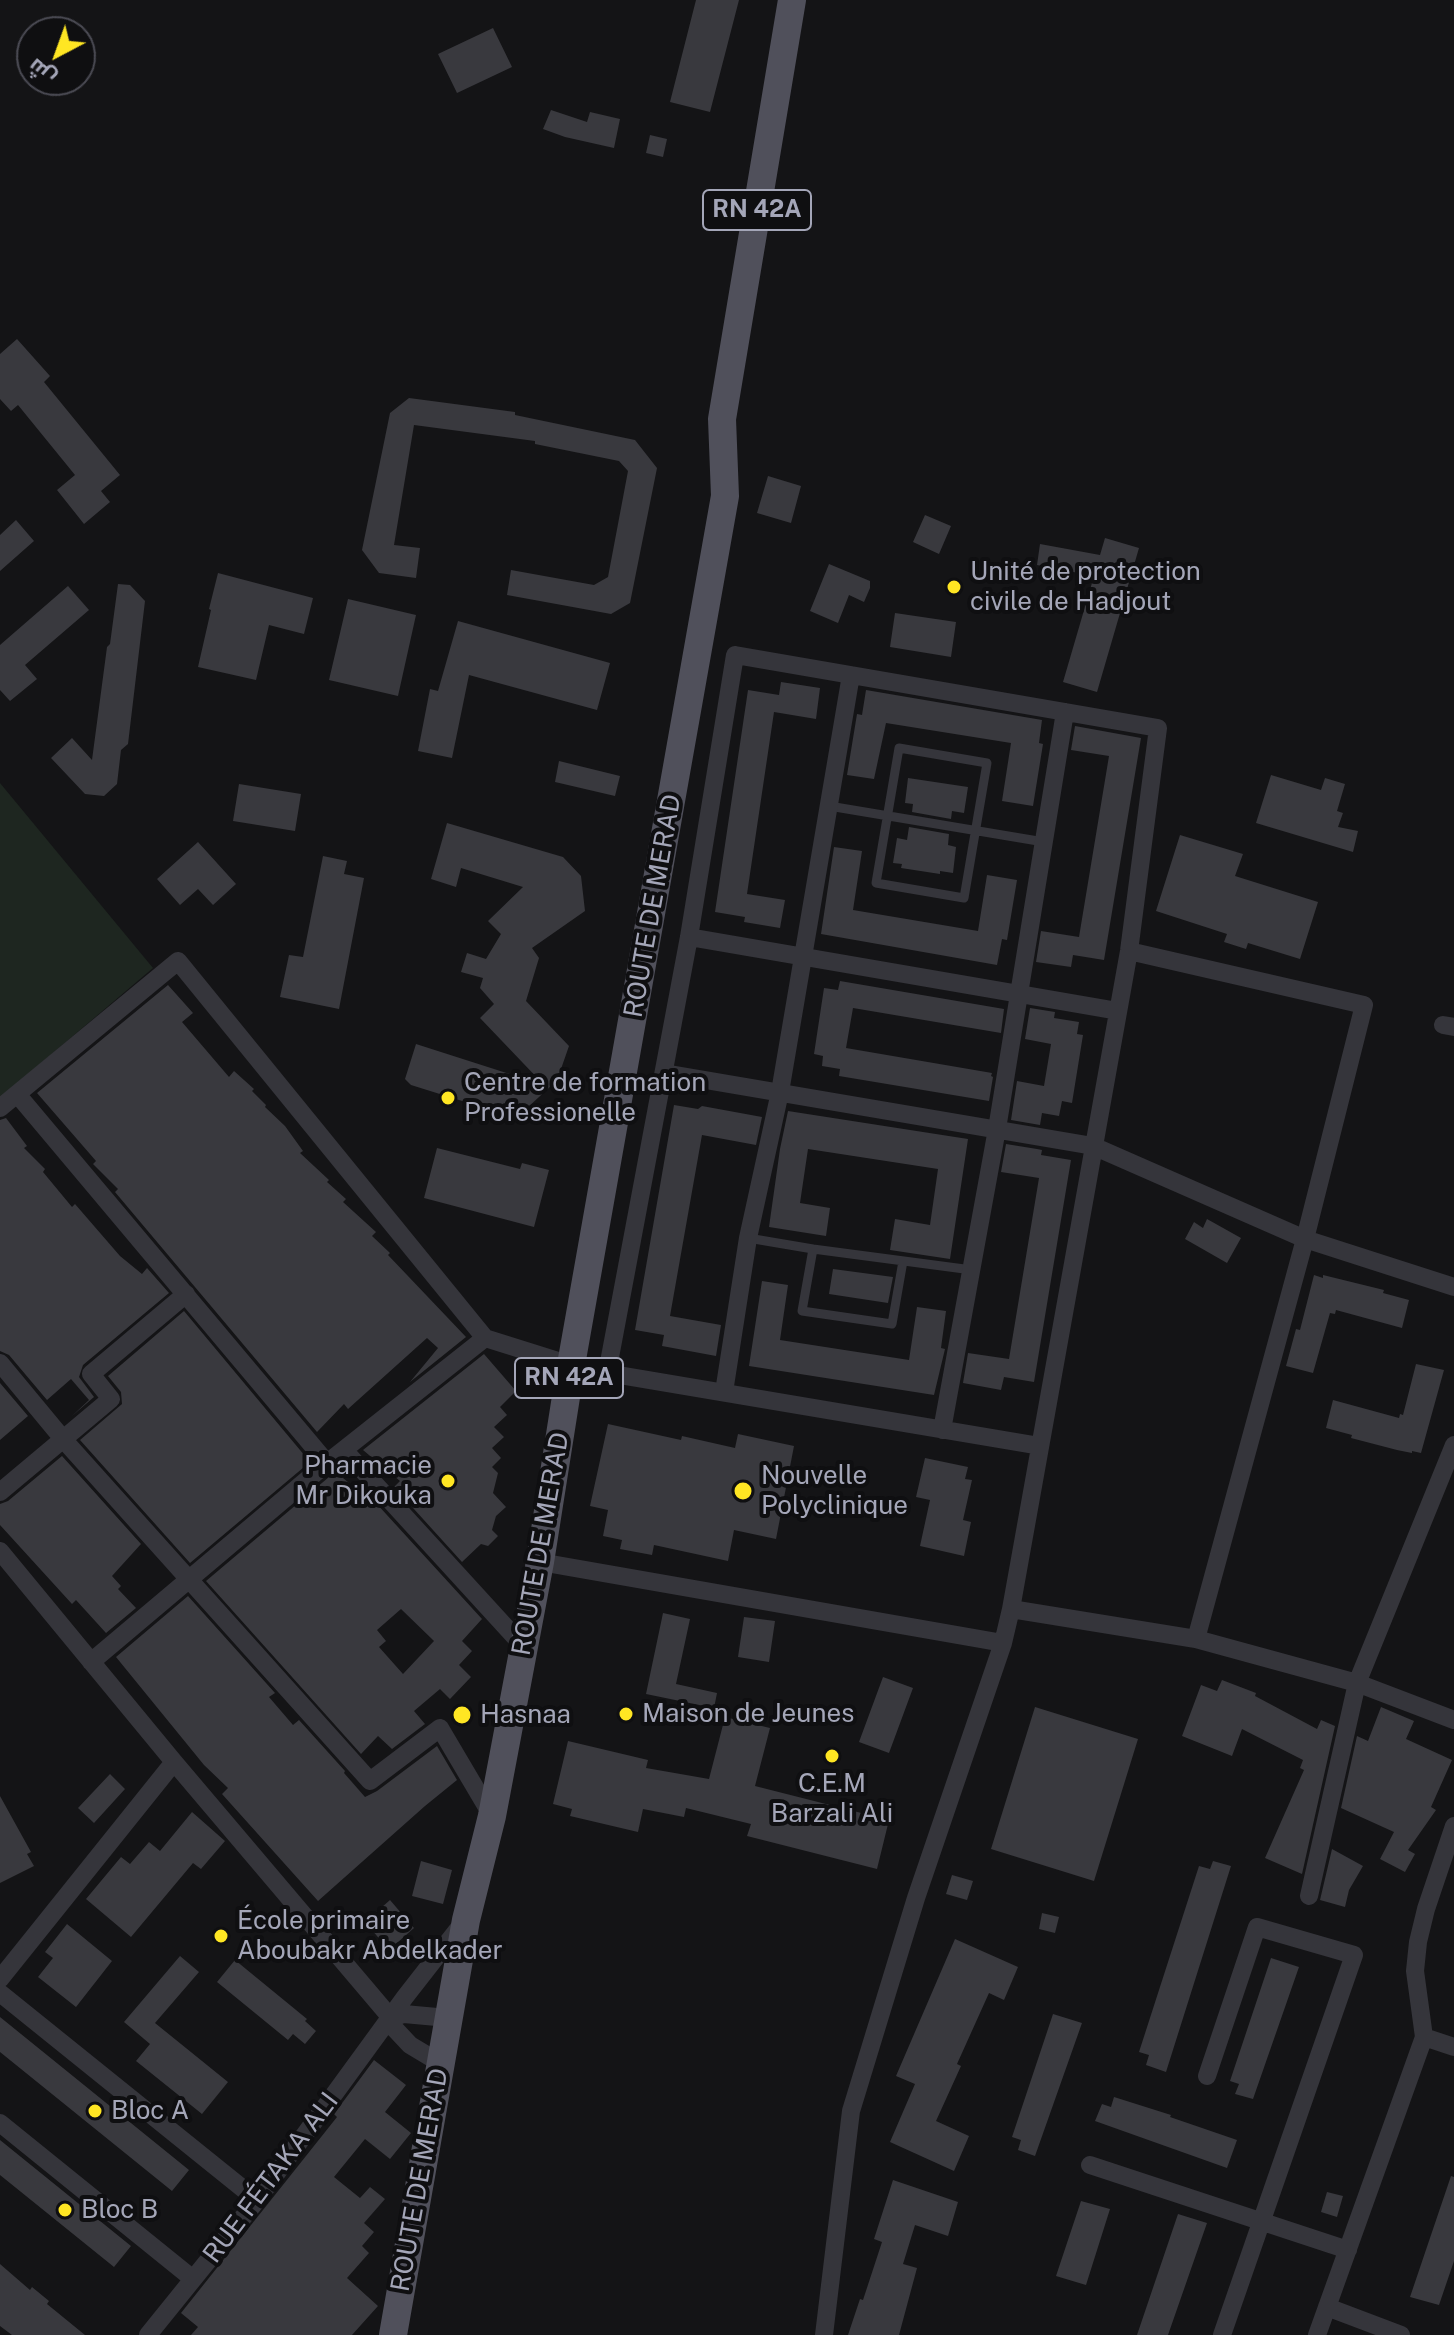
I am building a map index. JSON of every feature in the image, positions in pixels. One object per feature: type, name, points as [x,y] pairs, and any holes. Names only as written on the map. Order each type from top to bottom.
[{"type":"main road","name":"ROUTE DE MERAD","points":[[393,2335],[466,1920],[492,1816],[540,1562],[571,1365],[725,496],[722,419],[792,0]]},
{"type":"street","points":[[607,1373],[689,937],[735,655],[1158,728],[1129,951],[1011,1609],[1003,1643],[916,1898],[851,2111],[824,2335]]},
{"type":"street","points":[[724,1392],[748,1238],[780,1092],[851,675]]},
{"type":"street","points":[[942,1430],[997,1129],[1065,712]]},
{"type":"street","points":[[689,937],[1118,1011]]},
{"type":"street","points":[[1129,951],[1364,1005],[1305,1239],[1196,1639]]},
{"type":"street","points":[[0,1108],[178,961],[485,1338],[607,1373],[1040,1446]]},
{"type":"street","points":[[664,1073],[1093,1146],[1305,1239],[1454,1287]]},
{"type":"street","points":[[17,1094],[327,1463]]},
{"type":"street","points":[[0,1492],[111,1399],[91,1374],[186,1294]]},
{"type":"street","points":[[91,1662],[327,1463],[485,1338]]},
{"type":"street","points":[[0,1363],[63,1439],[370,1781],[440,1728],[492,1816]]},
{"type":"street","points":[[1309,1896],[1357,1683],[1454,1445]]},
{"type":"street","points":[[344,1450],[524,1647]]},
{"type":"street","points":[[0,1551],[391,2018],[395,2029],[410,2045],[440,2063]]},
{"type":"street","points":[[540,1562],[1003,1643]]},
{"type":"street","points":[[1011,1609],[1196,1639],[1357,1683],[1454,1720]]},
{"type":"street","points":[[0,1979],[174,1762]]},
{"type":"street","points":[[1317,2335],[1424,2037],[1415,1971],[1418,1942],[1454,1826]]},
{"type":"street","name":"RUE FÉTAKA ALI","points":[[158,2331],[193,2279],[257,2200],[466,1920]]},
{"type":"street","points":[[1207,2076],[1257,1927],[1354,1955],[1222,2335]]},
{"type":"street","points":[[0,1993],[257,2200]]},
{"type":"street","points":[[391,2018],[404,2014],[448,2018]]},
{"type":"street","points":[[1424,2037],[1454,2047]]},
{"type":"street","points":[[0,2123],[193,2279]]},
{"type":"street","points":[[1090,2165],[1348,2250]]},
{"type":"street","points":[[1327,2307],[1401,2335]]},
{"type":"lane","points":[[899,748],[987,763],[964,898],[876,883],[888,816],[899,748]]},
{"type":"lane","points":[[829,806],[1044,842]]},
{"type":"lane","points":[[748,1238],[972,1270]]},
{"type":"lane","points":[[813,1249],[802,1311],[892,1324],[903,1261]]},
{"type":"shaded area","points":[[0,783],[153,968],[0,1098]]},
{"type":"building","points":[[696,0],[739,0],[710,112],[670,102]]},
{"type":"building","points":[[493,28],[512,67],[457,93],[438,54]]},
{"type":"building","points":[[551,110],[587,122],[590,112],[620,119],[614,148],[543,129]]},
{"type":"building","points":[[650,135],[667,139],[663,157],[646,153]]},
{"type":"building","points":[[17,339],[50,376],[44,382],[120,475],[101,491],[110,502],[84,524],[57,490],[75,475],[18,405],[11,411],[0,399],[0,354]]},
{"type":"building","points":[[409,398],[515,412],[515,415],[635,440],[657,468],[630,603],[611,614],[507,595],[511,570],[594,585],[608,577],[628,471],[619,461],[535,444],[535,441],[414,425],[394,545],[420,548],[416,578],[379,573],[362,550],[390,413]]},
{"type":"building","points":[[768,476],[801,486],[791,523],[757,513]]},
{"type":"building","points":[[925,515],[951,526],[939,554],[913,542]]},
{"type":"building","points":[[16,520],[34,541],[0,571],[0,535]]},
{"type":"building","points":[[1105,538],[1139,548],[1097,692],[1063,682],[1094,576],[1037,565],[1040,544],[1100,555]]},
{"type":"building","points":[[829,564],[870,581],[864,602],[849,595],[838,623],[810,611]]},
{"type":"building","points":[[218,573],[313,598],[304,634],[269,625],[256,680],[198,667]]},
{"type":"building","points":[[118,584],[130,585],[145,601],[128,744],[121,750],[117,784],[104,796],[85,794],[51,758],[72,738],[92,760]]},
{"type":"building","points":[[68,586],[89,610],[25,665],[37,679],[10,701],[0,690],[0,645]]},
{"type":"building","points":[[348,599],[416,615],[398,696],[329,680]]},
{"type":"building","points":[[895,613],[956,622],[951,657],[890,647]]},
{"type":"building","points":[[458,621],[610,663],[597,710],[469,675],[452,758],[418,751],[430,689],[438,691]]},
{"type":"building","points":[[781,682],[820,688],[816,719],[774,712],[747,894],[785,900],[780,928],[744,922],[745,917],[715,912],[748,690],[779,695]]},
{"type":"building","points":[[866,690],[1042,720],[1039,743],[1043,744],[1033,806],[1002,801],[1011,743],[886,723],[874,779],[847,775],[857,714],[862,715]]},
{"type":"building","points":[[1075,726],[1141,738],[1104,960],[1073,955],[1071,967],[1036,962],[1041,931],[1079,937],[1109,756],[1071,750]]},
{"type":"building","points":[[559,761],[620,776],[615,796],[555,782]]},
{"type":"building","points":[[1271,775],[1321,790],[1325,778],[1345,784],[1337,811],[1343,813],[1338,827],[1358,831],[1353,852],[1256,823]]},
{"type":"building","points":[[908,778],[968,787],[964,813],[952,811],[951,819],[912,812],[913,804],[905,803]]},
{"type":"building","points":[[239,784],[301,794],[295,831],[233,821]]},
{"type":"building","points":[[447,823],[563,857],[581,876],[585,911],[532,948],[539,958],[526,1001],[569,1046],[561,1069],[565,1073],[526,1109],[520,1103],[507,1115],[411,1085],[405,1079],[416,1044],[544,1085],[480,1018],[494,1004],[480,988],[483,978],[461,972],[467,953],[486,959],[501,934],[488,921],[523,887],[461,868],[456,887],[431,879]]},
{"type":"building","points":[[909,827],[949,834],[948,845],[956,847],[953,873],[901,868],[902,864],[893,863],[897,838],[907,840]]},
{"type":"building","points":[[1180,835],[1243,854],[1235,876],[1318,902],[1300,959],[1248,943],[1246,949],[1224,942],[1227,934],[1156,911]]},
{"type":"building","points":[[198,842],[236,884],[213,905],[198,889],[180,905],[157,879]]},
{"type":"building","points":[[834,847],[862,851],[853,910],[978,931],[987,875],[1017,880],[1007,940],[1002,939],[997,965],[821,934]]},
{"type":"building","points":[[323,856],[347,861],[344,874],[364,878],[339,1009],[280,997],[289,955],[303,957]]},
{"type":"building","points":[[840,981],[1004,1009],[1001,1033],[853,1008],[846,1048],[992,1073],[989,1101],[839,1076],[840,1069],[822,1066],[823,1056],[814,1054],[824,988],[838,990]]},
{"type":"building","points":[[168,985],[193,1013],[182,1022],[229,1077],[234,1071],[254,1089],[252,1091],[285,1126],[303,1151],[300,1153],[346,1199],[343,1202],[376,1232],[372,1236],[390,1253],[388,1255],[466,1337],[410,1382],[438,1348],[427,1338],[348,1409],[344,1404],[317,1432],[115,1192],[118,1189],[93,1164],[96,1161],[37,1093]]},
{"type":"building","points":[[1030,1008],[1055,1012],[1054,1018],[1079,1022],[1077,1034],[1083,1035],[1072,1103],[1062,1101],[1059,1116],[1042,1113],[1040,1125],[1011,1120],[1017,1081],[1044,1086],[1051,1044],[1025,1039]]},
{"type":"building","points":[[674,1105],[698,1109],[702,1106],[762,1117],[756,1145],[702,1135],[670,1316],[721,1325],[716,1356],[662,1346],[664,1335],[635,1330]]},
{"type":"building","points":[[788,1111],[968,1139],[950,1259],[890,1250],[895,1219],[930,1225],[938,1169],[808,1149],[800,1203],[830,1208],[826,1236],[769,1227]]},
{"type":"building","points":[[6,1118],[27,1146],[24,1148],[45,1169],[43,1172],[72,1207],[75,1204],[120,1256],[142,1274],[147,1268],[169,1293],[83,1365],[79,1377],[94,1397],[72,1416],[89,1400],[71,1379],[47,1400],[9,1355],[0,1351],[0,1120]]},
{"type":"building","points":[[1006,1144],[1042,1150],[1041,1155],[1071,1160],[1034,1382],[1004,1377],[1001,1390],[963,1383],[968,1353],[1009,1359],[1039,1178],[1001,1172]]},
{"type":"building","points":[[437,1148],[520,1169],[522,1163],[549,1170],[534,1227],[424,1198]]},
{"type":"building","points":[[1207,1219],[1241,1238],[1227,1263],[1185,1239],[1194,1222],[1203,1228]]},
{"type":"building","points":[[833,1269],[893,1277],[888,1303],[829,1294]]},
{"type":"building","points":[[1314,1275],[1384,1290],[1383,1293],[1409,1300],[1402,1328],[1336,1310],[1335,1314],[1330,1313],[1313,1373],[1286,1366],[1296,1329],[1300,1330]]},
{"type":"building","points":[[762,1281],[788,1285],[780,1340],[909,1360],[917,1307],[946,1311],[941,1348],[945,1349],[934,1395],[749,1366]]},
{"type":"building","points":[[184,1311],[310,1462],[190,1563],[80,1440],[122,1404],[121,1392],[108,1376]]},
{"type":"building","points":[[484,1354],[516,1391],[500,1407],[507,1415],[494,1427],[504,1437],[492,1448],[501,1458],[492,1467],[498,1473],[493,1493],[506,1507],[496,1516],[492,1530],[498,1536],[488,1546],[481,1544],[462,1562],[394,1487],[400,1481],[363,1450]]},
{"type":"building","points":[[1416,1364],[1444,1370],[1421,1453],[1351,1438],[1352,1435],[1326,1428],[1333,1400],[1399,1418],[1400,1414],[1403,1415]]},
{"type":"building","points":[[0,1383],[28,1416],[0,1440]]},
{"type":"building","points":[[608,1424],[735,1448],[738,1434],[794,1446],[776,1539],[734,1530],[728,1561],[654,1545],[652,1555],[620,1549],[622,1540],[603,1536],[608,1510],[590,1506]]},
{"type":"building","points":[[62,1456],[141,1544],[112,1576],[121,1586],[118,1589],[136,1608],[106,1633],[76,1600],[72,1604],[0,1525],[0,1504],[8,1501]]},
{"type":"building","points":[[925,1458],[968,1467],[965,1479],[972,1480],[963,1520],[971,1522],[964,1556],[920,1546],[930,1500],[916,1497]]},
{"type":"building","points":[[342,1466],[348,1472],[343,1478],[376,1503],[482,1619],[462,1641],[472,1651],[459,1665],[471,1677],[450,1699],[440,1689],[414,1711],[425,1724],[392,1749],[378,1736],[361,1754],[206,1581]],"holes":[[[401,1609],[434,1641],[403,1674],[379,1647],[386,1641],[377,1630]]]},
{"type":"building","points":[[188,1596],[275,1693],[269,1697],[293,1725],[299,1720],[365,1797],[437,1746],[457,1780],[318,1901],[222,1794],[228,1788],[204,1765],[116,1657]]},
{"type":"building","points":[[663,1613],[690,1619],[676,1684],[717,1693],[714,1708],[646,1694]]},
{"type":"building","points":[[744,1617],[775,1621],[769,1662],[738,1657]]},
{"type":"building","points":[[883,1677],[913,1688],[889,1753],[859,1742]]},
{"type":"building","points":[[1222,1680],[1256,1693],[1255,1696],[1317,1729],[1321,1720],[1335,1726],[1302,1874],[1265,1858],[1304,1770],[1300,1768],[1303,1760],[1242,1729],[1232,1756],[1182,1736],[1201,1685],[1217,1691]]},
{"type":"building","points":[[1035,1707],[1138,1739],[1094,1881],[991,1849]]},
{"type":"building","points":[[1381,1707],[1414,1721],[1406,1739],[1452,1760],[1431,1807],[1436,1810],[1408,1850],[1415,1854],[1405,1872],[1380,1859],[1394,1832],[1341,1808],[1357,1736],[1368,1741]]},
{"type":"building","points":[[725,1717],[770,1728],[755,1786],[889,1820],[877,1869],[747,1836],[751,1824],[686,1808],[684,1817],[643,1809],[638,1832],[570,1816],[572,1809],[553,1804],[568,1741],[648,1760],[646,1768],[709,1779]]},
{"type":"building","points":[[110,1774],[125,1789],[94,1823],[78,1808]]},
{"type":"building","points":[[0,1796],[31,1852],[27,1854],[34,1866],[0,1883]]},
{"type":"building","points":[[192,1812],[225,1841],[201,1869],[193,1863],[131,1937],[86,1899],[121,1857],[130,1864],[149,1842],[160,1851]]},
{"type":"building","points":[[1332,1849],[1363,1866],[1349,1890],[1345,1907],[1320,1900]]},
{"type":"building","points":[[421,1861],[452,1870],[443,1904],[412,1896]]},
{"type":"building","points":[[1213,1861],[1231,1866],[1166,2072],[1146,2065],[1149,2055],[1139,2052],[1199,1866],[1210,1869]]},
{"type":"building","points":[[952,1875],[973,1881],[967,1900],[946,1894]]},
{"type":"building","points":[[390,1900],[414,1928],[389,1950],[365,1922]]},
{"type":"building","points":[[1042,1913],[1059,1917],[1055,1933],[1039,1929]]},
{"type":"building","points":[[67,1924],[112,1961],[76,2007],[38,1977],[53,1958],[45,1952]]},
{"type":"building","points":[[955,1939],[1018,1967],[1004,2000],[989,1993],[957,2064],[961,2066],[936,2121],[969,2136],[954,2171],[890,2142],[915,2084],[896,2076]]},
{"type":"building","points":[[180,1956],[199,1972],[155,2023],[228,2082],[202,2114],[136,2061],[150,2044],[124,2022]]},
{"type":"building","points":[[1271,1958],[1299,1967],[1253,2099],[1235,2094],[1239,2084],[1230,2081]]},
{"type":"building","points":[[235,1960],[307,2019],[305,2021],[316,2031],[305,2044],[293,2034],[288,2040],[217,1982]]},
{"type":"building","points":[[1053,2014],[1082,2023],[1035,2156],[1018,2150],[1021,2140],[1012,2137]]},
{"type":"building","name":"Bloc A","points":[[0,2017],[189,2170],[172,2191],[0,2052]]},
{"type":"building","points":[[374,2060],[406,2085],[385,2112],[411,2133],[390,2159],[365,2139],[334,2177],[360,2198],[370,2187],[385,2199],[364,2223],[374,2232],[362,2246],[369,2253],[347,2278],[378,2306],[352,2335],[191,2335],[198,2327],[181,2313],[337,2117],[334,2114]]},
{"type":"building","points":[[1114,2097],[1237,2140],[1227,2168],[1095,2121],[1102,2104],[1111,2107]]},
{"type":"building","name":"Bloc B","points":[[0,2140],[131,2246],[114,2267],[0,2175]]},
{"type":"building","points":[[1451,2176],[1454,2177],[1454,2261],[1439,2305],[1410,2297]]},
{"type":"building","points":[[893,2180],[958,2202],[948,2236],[915,2225],[903,2264],[917,2268],[899,2335],[848,2335],[882,2242],[874,2239]]},
{"type":"building","points":[[1327,2192],[1343,2196],[1337,2217],[1321,2212]]},
{"type":"building","points":[[1081,2201],[1110,2209],[1086,2285],[1056,2276]]},
{"type":"building","points":[[1178,2214],[1207,2223],[1168,2335],[1137,2335]]},
{"type":"building","points":[[0,2264],[30,2290],[32,2287],[49,2301],[47,2304],[85,2335],[12,2335],[0,2326]]},
{"type":"place","name":"Unité de protection civile de Hadjout","points":[[954,587]]},
{"type":"place","name":"Centre de formation Professionelle","points":[[448,1098]]},
{"type":"place","name":"Pharmacie Mr Dikouka","points":[[448,1481]]},
{"type":"place","name":"Nouvelle Polyclinique","points":[[743,1491]]},
{"type":"place","name":"Maison de Jeunes","points":[[626,1714]]},
{"type":"place","name":"Hasnaa","points":[[462,1715]]},
{"type":"place","name":"C.E.M Barzali Ali","points":[[832,1756]]},
{"type":"place","name":"École primaire Aboubakr Abdelkader","points":[[221,1936]]},
{"type":"place","name":"Bloc A","points":[[95,2111]]},
{"type":"place","name":"Bloc B","points":[[65,2210]]}]
